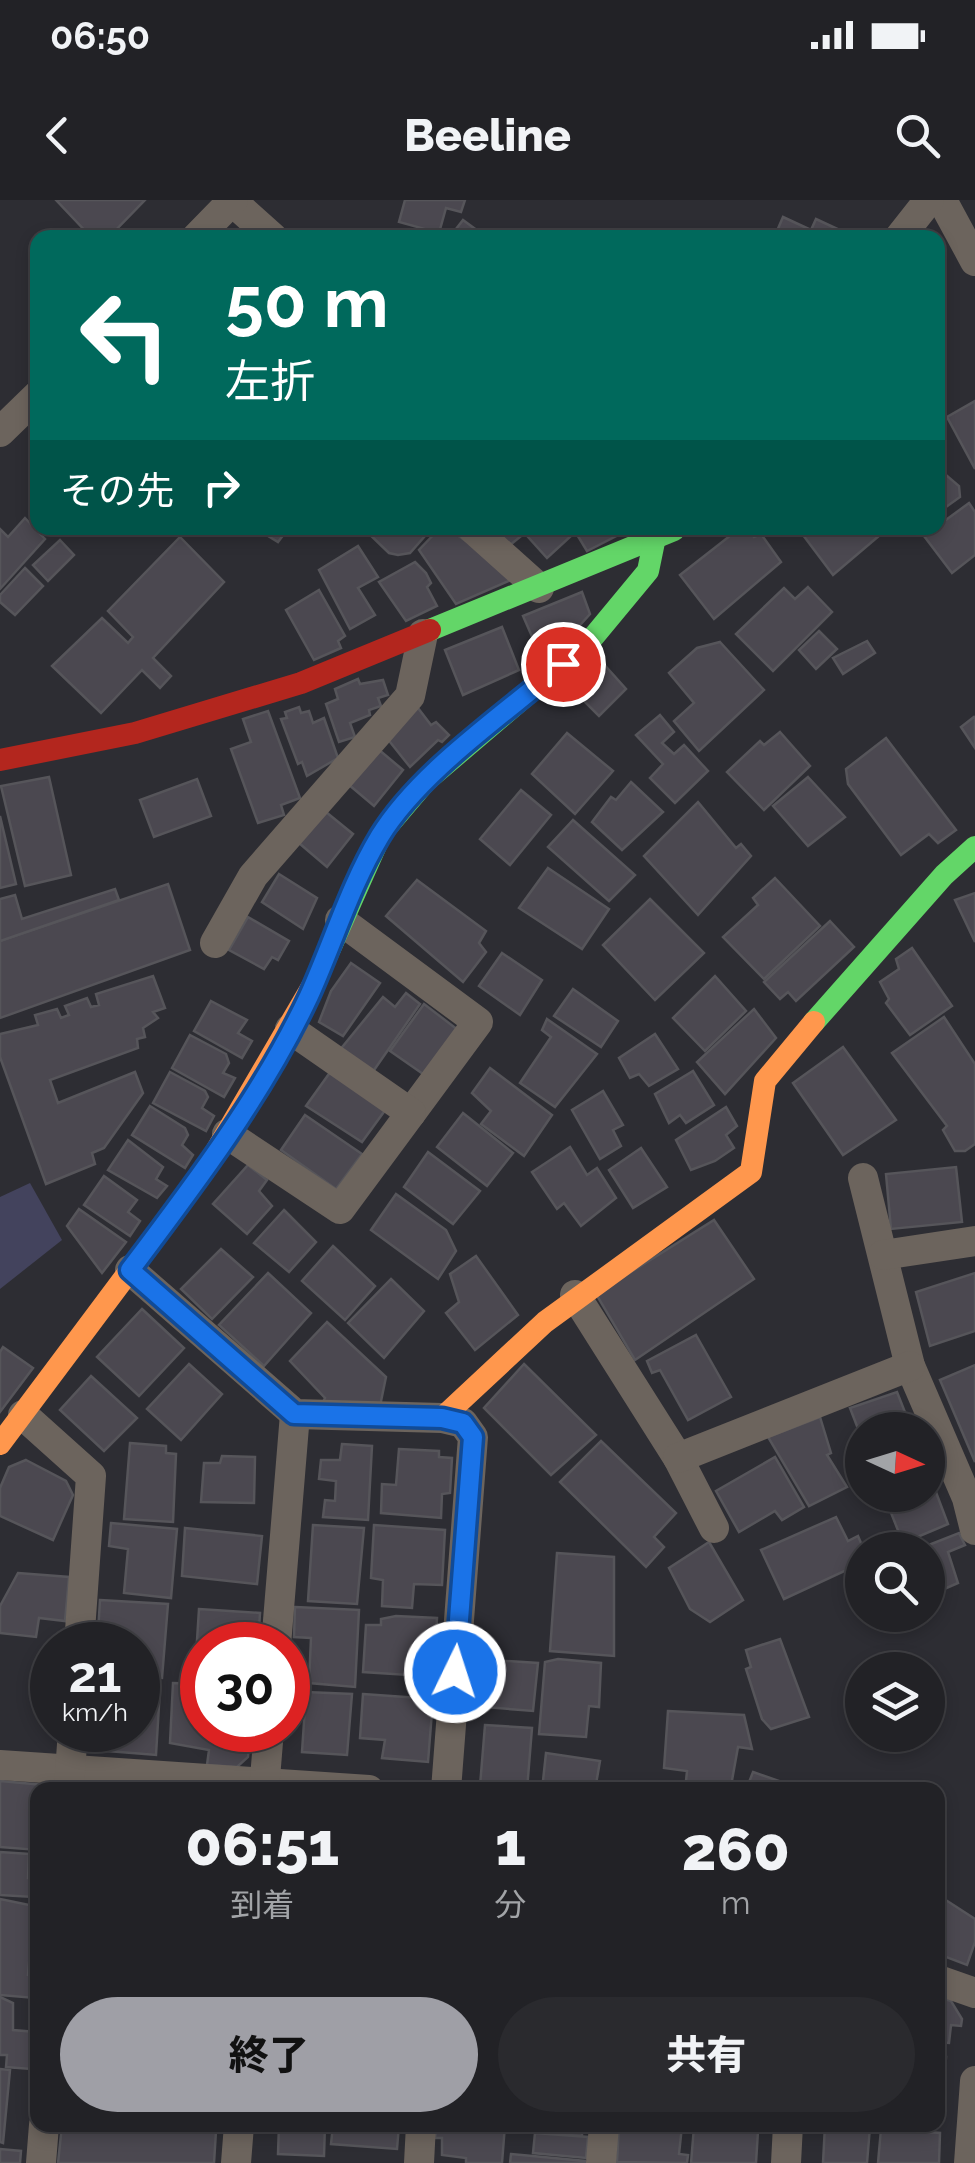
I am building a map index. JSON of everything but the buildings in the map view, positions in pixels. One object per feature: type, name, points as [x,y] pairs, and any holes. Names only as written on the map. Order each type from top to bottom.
[{"type":"street","points":[[204,230],[232,200],[264,230]]},
{"type":"street","points":[[905,230],[929,200]]},
{"type":"street","points":[[942,200],[975,262]]},
{"type":"street","points":[[0,432],[30,404]]},
{"type":"street","points":[[480,535],[540,588]]},
{"type":"street","points":[[0,760],[135,733],[301,683],[666,535]]},
{"type":"street","points":[[0,1444],[227,1134],[290,1029],[381,834],[426,781],[590,641],[648,571],[654,542]]},
{"type":"street","points":[[214,943],[253,876],[410,696],[423,634]]},
{"type":"street","points":[[442,1418],[482,1375],[575,1295],[751,1172],[765,1081],[851,976],[975,847]]},
{"type":"street","points":[[227,1134],[340,1209],[478,1022],[340,920]]},
{"type":"street","points":[[290,1029],[411,1114]]},
{"type":"street","points":[[864,1178],[910,1366],[967,1498],[975,1530]]},
{"type":"street","points":[[882,1256],[975,1242]]},
{"type":"street","points":[[130,1270],[294,1414],[442,1418],[463,1423],[473,1437],[447,1782]]},
{"type":"street","points":[[575,1295],[678,1458],[714,1528]]},
{"type":"street","points":[[678,1458],[910,1366]]},
{"type":"street","points":[[278,1622],[294,1414]]},
{"type":"street","points":[[23,1415],[91,1476],[81,1622]]},
{"type":"street","points":[[70,1780],[72,1752]]},
{"type":"street","points":[[264,1782],[267,1752]]},
{"type":"street","points":[[0,1765],[70,1780],[135,1782]]},
{"type":"street","points":[[945,1982],[975,1993]]},
{"type":"street","points":[[969,2163],[975,2081]]},
{"type":"street","points":[[41,2163],[43,2132]]},
{"type":"street","points":[[236,2163],[238,2132]]},
{"type":"street","points":[[418,2163],[420,2132]]},
{"type":"street","points":[[602,2163],[604,2132]]},
{"type":"street","points":[[786,2163],[788,2132]]},
{"type":"shaded area","points":[[30,1183],[62,1240],[0,1289],[0,1197]]},
{"type":"traffic: fast","points":[[430,630],[662,535]]},
{"type":"traffic: fast","points":[[317,978],[381,834],[426,781],[590,641],[648,571],[654,542]]},
{"type":"traffic: fast","points":[[814,1022],[944,875],[975,847]]},
{"type":"traffic: slow","points":[[0,1444],[205,1170],[317,978]]},
{"type":"traffic: slow","points":[[442,1418],[545,1322],[751,1172],[765,1081],[814,1022]]},
{"type":"traffic: jam","points":[[0,760],[135,733],[301,683],[430,630]]},
{"type":"route","points":[[455,1672],[473,1437],[463,1423],[442,1418],[294,1414],[130,1270],[205,1170],[262,1079],[308,998],[381,834],[426,781],[563,664]]}]
